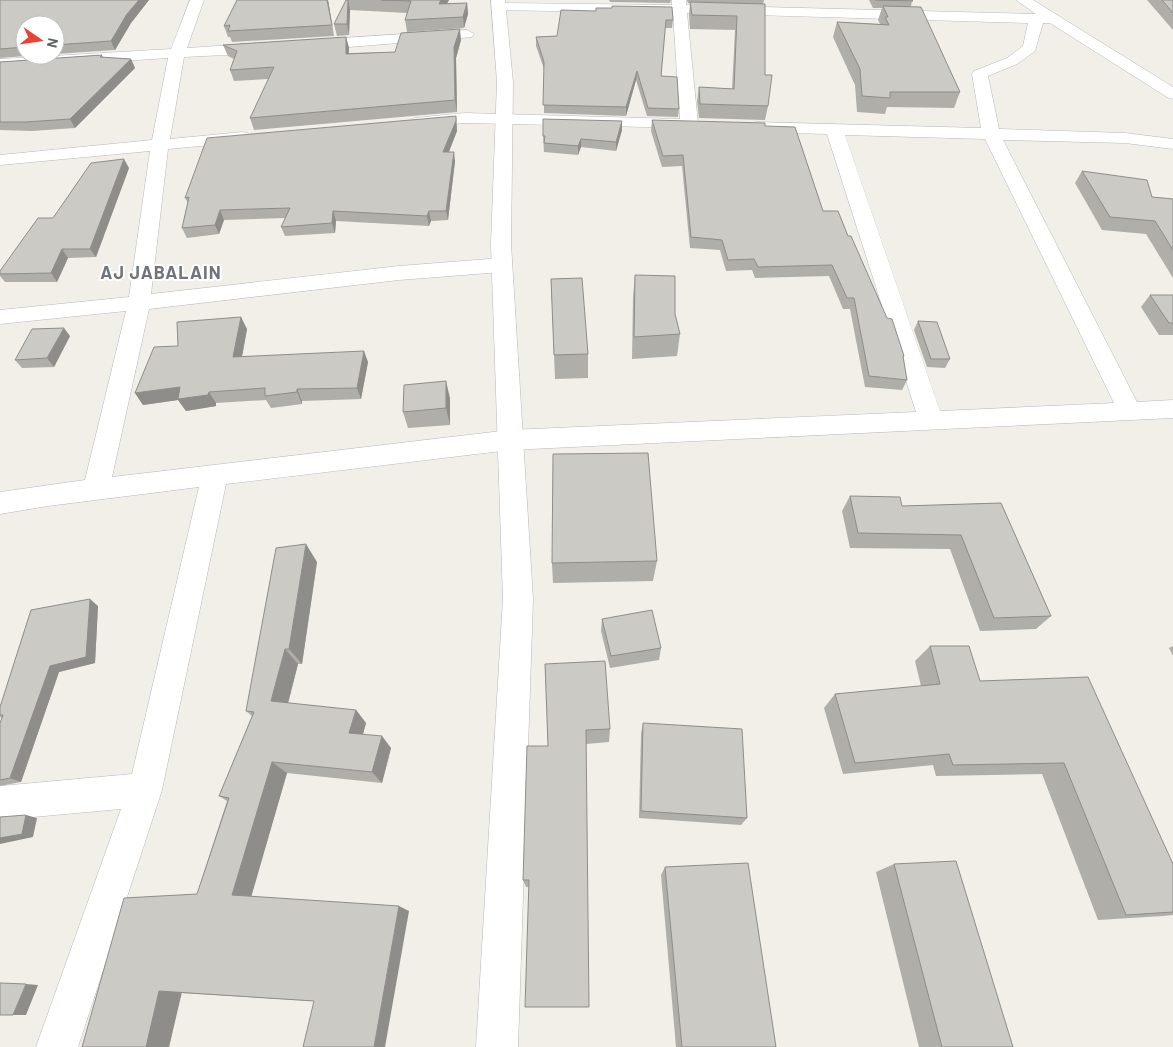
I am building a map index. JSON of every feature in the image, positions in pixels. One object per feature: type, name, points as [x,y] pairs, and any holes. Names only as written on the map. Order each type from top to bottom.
[{"type":"street","points":[[96,489],[139,303],[160,144],[176,54],[197,0]]},
{"type":"street","points":[[1023,0],[1045,20],[1173,94]]},
{"type":"street","points":[[497,1047],[518,599],[502,265],[505,82],[499,4],[680,4],[1045,20]]},
{"type":"street","points":[[680,4],[689,124]]},
{"type":"street","points":[[1045,20],[1030,48],[1012,61],[980,74],[991,134],[1130,411]]},
{"type":"street","points":[[0,64],[467,34]]},
{"type":"street","points":[[406,123],[465,118],[708,125]]},
{"type":"street","points":[[737,126],[1125,138],[1173,144]]},
{"type":"street","points":[[834,129],[931,420]]},
{"type":"street","points":[[0,160],[258,136]]},
{"type":"street","points":[[0,317],[399,273],[502,265]]},
{"type":"street","points":[[0,503],[96,489],[510,440],[1173,409]]},
{"type":"street","points":[[57,1047],[144,790],[215,475]]},
{"type":"street","points":[[0,803],[144,790]]},
{"type":"building","points":[[0,0],[139,0],[127,14],[111,41],[65,44],[65,15],[15,15],[15,48],[0,49]]},
{"type":"building","points":[[237,0],[327,0],[332,25],[228,31],[230,25],[224,26]]},
{"type":"building","points":[[346,0],[348,0],[347,24],[334,24]]},
{"type":"building","points":[[381,0],[441,0],[439,4],[467,3],[463,17],[405,20],[411,1]]},
{"type":"building","points":[[875,0],[912,0],[913,1]]},
{"type":"building","points":[[1162,0],[1173,0],[1173,13]]},
{"type":"building","points":[[690,2],[765,4],[765,75],[772,75],[768,106],[700,104],[699,87],[734,89],[737,16],[692,15]]},
{"type":"building","points":[[612,6],[672,7],[673,20],[666,20],[661,76],[677,77],[679,109],[648,108],[637,71],[626,107],[543,105],[544,62],[536,37],[557,36],[561,10],[596,11],[596,8],[612,8]]},
{"type":"building","points":[[883,6],[921,7],[960,92],[890,92],[890,98],[862,96],[860,69],[837,22],[889,25]]},
{"type":"building","points":[[460,29],[454,47],[455,100],[250,118],[274,67],[230,70],[237,51],[223,45],[346,37],[346,54],[395,52],[401,33]]},
{"type":"building","points":[[102,55],[100,57],[131,59],[70,119],[0,122],[0,62],[15,61],[15,65],[65,65],[65,58]]},
{"type":"building","points":[[456,116],[456,121],[443,152],[454,152],[446,211],[429,211],[427,216],[333,211],[332,223],[281,227],[290,208],[220,210],[215,225],[182,228],[189,197],[185,198],[207,138]]},
{"type":"building","points":[[543,119],[622,121],[616,142],[581,139],[578,146],[544,143]]},
{"type":"building","points":[[652,120],[765,123],[765,126],[795,127],[823,211],[838,211],[887,318],[892,319],[904,356],[907,380],[869,376],[854,298],[847,298],[832,265],[758,267],[754,259],[728,260],[722,240],[691,237],[683,155],[663,156]]},
{"type":"building","points":[[124,159],[90,249],[62,249],[51,273],[0,274],[0,271],[38,218],[53,218],[91,163]]},
{"type":"building","points":[[1082,171],[1147,180],[1152,197],[1173,199],[1173,250],[1155,221],[1110,217]]},
{"type":"building","points":[[635,275],[675,276],[675,314],[680,334],[634,337]]},
{"type":"building","points":[[582,278],[588,354],[554,355],[551,279]]},
{"type":"building","points":[[1150,295],[1173,295],[1173,323],[1169,323]]},
{"type":"building","points":[[241,317],[233,357],[364,351],[357,388],[297,389],[297,392],[265,396],[265,388],[209,392],[208,395],[178,399],[180,387],[135,393],[154,347],[178,346],[177,322]]},
{"type":"building","points":[[918,321],[937,322],[950,359],[931,359]]},
{"type":"building","points":[[64,328],[47,358],[15,360],[32,329]]},
{"type":"building","points":[[446,381],[446,408],[403,412],[404,385]]},
{"type":"building","points":[[648,453],[657,561],[552,563],[553,454]]},
{"type":"building","points":[[850,496],[900,497],[902,506],[1001,503],[1051,616],[994,618],[961,535],[858,533]]},
{"type":"building","points":[[306,544],[289,649],[285,649],[271,701],[356,710],[349,733],[382,736],[372,772],[272,762],[232,895],[399,906],[374,1047],[303,1047],[314,1001],[159,991],[146,1047],[82,1047],[124,898],[197,894],[229,798],[219,796],[254,712],[246,711],[276,548]]},
{"type":"building","points":[[90,599],[86,657],[50,666],[10,778],[0,780],[0,723],[3,715],[0,715],[0,707],[31,610]]},
{"type":"building","points":[[652,610],[661,648],[611,656],[602,619]]},
{"type":"building","points":[[930,646],[969,646],[980,681],[1088,677],[1173,864],[1173,912],[1126,915],[1064,763],[953,765],[949,754],[855,763],[835,694],[940,684]]},
{"type":"building","points":[[605,661],[610,729],[586,730],[589,1007],[525,1007],[529,880],[523,880],[527,746],[548,746],[545,664]]},
{"type":"building","points":[[643,723],[742,729],[747,818],[641,811]]},
{"type":"building","points":[[26,815],[22,834],[0,838],[0,817]]},
{"type":"building","points":[[956,861],[1013,1047],[942,1047],[894,864]]},
{"type":"building","points":[[748,863],[776,1047],[682,1047],[665,867]]},
{"type":"building","points":[[0,983],[26,984],[13,1015],[0,1015]]},
{"type":"district","name":"AJ JABALAIN","points":[[161,273]]}]
